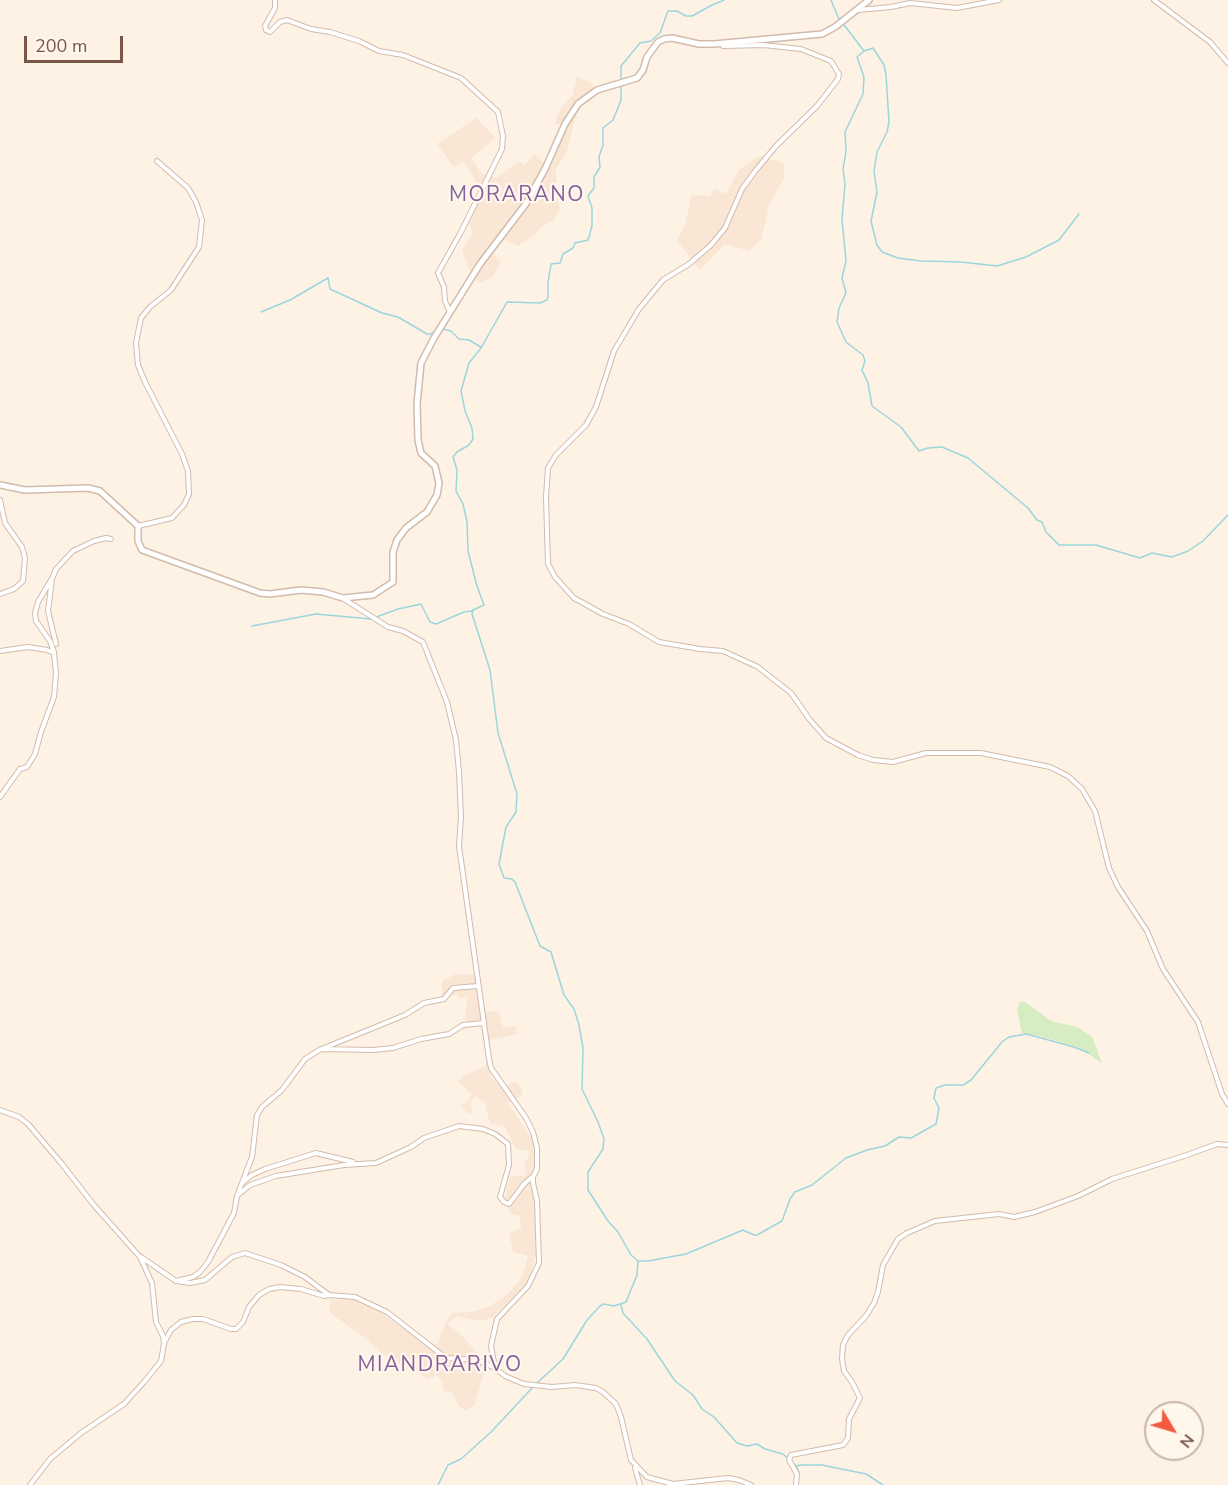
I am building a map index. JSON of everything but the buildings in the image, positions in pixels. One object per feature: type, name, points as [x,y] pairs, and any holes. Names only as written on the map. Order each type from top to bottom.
[{"type":"street","points":[[274,0],[275,8],[265,27],[270,32],[280,22],[287,20],[311,29],[359,41],[379,51],[403,55],[461,78],[495,106],[503,136],[502,149],[438,273],[450,313]]},
{"type":"street","points":[[714,44],[822,34],[869,0]]},
{"type":"street","points":[[857,10],[910,3],[957,8],[999,0]]},
{"type":"street","points":[[1154,0],[1210,42],[1228,63]]},
{"type":"street","points":[[343,598],[373,595],[393,582],[393,552],[397,540],[406,528],[427,512],[438,495],[439,483],[435,466],[422,453],[418,440],[417,404],[421,363],[480,264],[525,205],[545,169],[565,124],[578,104],[597,90],[637,78],[643,70],[647,57],[658,42],[664,39],[672,38],[699,44],[763,45],[801,49],[823,56],[831,61],[839,74],[838,80],[817,106],[776,146],[756,170],[742,189],[725,228],[711,245],[689,264],[663,280],[639,309],[614,351],[596,406],[586,425],[556,455],[549,468],[546,497],[548,564],[560,584],[574,598],[603,614],[629,624],[659,642],[723,651],[758,667],[791,693],[826,738],[858,755],[873,760],[893,762],[926,753],[981,753],[1050,767],[1068,776],[1082,789],[1095,811],[1109,868],[1118,887],[1147,931],[1163,969],[1197,1022],[1222,1094],[1228,1104]]},
{"type":"street","points":[[138,526],[172,518],[184,505],[189,494],[188,471],[182,453],[145,382],[138,365],[136,343],[141,318],[150,307],[171,290],[200,246],[202,220],[188,188],[157,161]]},
{"type":"street","points":[[0,485],[25,490],[88,488],[100,491],[138,526],[138,541],[142,550],[260,592],[270,594],[301,590],[323,592],[343,598],[388,627],[403,631],[423,642],[447,702],[456,740],[461,817],[459,846],[491,1068],[526,1118],[533,1132],[537,1148],[537,1169],[533,1177],[524,1184],[509,1204],[504,1202],[501,1197],[509,1165],[508,1144],[495,1134],[483,1129],[459,1126],[424,1138],[411,1147],[376,1163],[344,1164],[276,1176],[255,1182],[237,1196]]},
{"type":"street","points":[[0,500],[5,523],[22,547],[26,558],[23,581],[14,589],[0,594]]},
{"type":"street","points":[[0,797],[20,770],[27,767],[36,754],[41,732],[54,698],[56,674],[54,653],[50,641],[36,621],[36,607],[56,569],[74,551],[94,541],[111,539]]},
{"type":"street","points":[[52,579],[48,611],[56,644]]},
{"type":"street","points":[[0,651],[28,647],[54,653]]},
{"type":"street","points":[[176,1281],[193,1277],[208,1262],[234,1213],[237,1196],[252,1157],[257,1115],[261,1107],[282,1090],[305,1059],[321,1049],[405,1015],[424,1004],[444,999],[453,988],[478,986]]},
{"type":"street","points":[[321,1049],[393,1048],[449,1034],[463,1025],[484,1023]]},
{"type":"street","points":[[0,1110],[20,1117],[28,1124],[63,1164],[93,1204],[140,1257],[176,1281],[190,1283],[205,1280],[232,1257],[245,1253],[281,1265],[305,1277],[329,1295]]},
{"type":"street","points":[[796,1485],[797,1474],[789,1459],[791,1455],[843,1445],[848,1438],[849,1419],[860,1398],[844,1371],[843,1345],[848,1335],[866,1316],[874,1303],[884,1265],[894,1245],[906,1233],[935,1221],[999,1214],[1014,1217],[1035,1212],[1078,1196],[1112,1179],[1217,1144],[1228,1145]]},
{"type":"street","points":[[241,1185],[252,1175],[265,1169],[316,1154],[359,1164]]},
{"type":"street","points":[[495,1368],[491,1346],[497,1319],[528,1286],[539,1263],[537,1201],[533,1177]]},
{"type":"street","points":[[140,1257],[152,1284],[156,1322],[164,1344]]},
{"type":"street","points":[[30,1485],[50,1459],[81,1432],[124,1404],[138,1389],[161,1361],[164,1344],[171,1330],[181,1322],[203,1319],[236,1329],[243,1322],[254,1301],[269,1289],[280,1287],[301,1289],[324,1296],[355,1297],[387,1312],[446,1358],[477,1360],[495,1368],[505,1376],[535,1386],[597,1388],[616,1404],[621,1417],[627,1451],[640,1485]]},
{"type":"street","points":[[635,1467],[647,1477],[680,1485],[728,1478],[751,1485]]},
{"type":"street","points":[[650,1485],[661,1482]]},
{"type":"shaded area","name":"MORARANO","points":[[577,77],[592,83],[594,89],[577,111],[567,151],[555,171],[557,181],[552,190],[560,207],[554,220],[540,227],[537,233],[518,246],[503,239],[493,253],[501,263],[492,277],[479,283],[468,267],[462,250],[473,233],[466,216],[484,194],[463,161],[454,168],[437,144],[476,118],[496,138],[471,158],[481,173],[497,178],[519,161],[525,165],[534,154],[544,163],[562,126],[555,123],[560,109],[573,95]]},
{"type":"shaded area","points":[[759,156],[784,163],[784,179],[770,202],[761,240],[749,251],[725,244],[700,270],[677,241],[685,224],[692,195],[710,196],[714,189],[726,194],[738,171]]},
{"type":"shaded area","name":"MIANDRARIVO","points":[[456,974],[475,975],[485,1012],[499,1011],[503,1027],[516,1026],[517,1034],[490,1040],[489,1067],[490,1075],[500,1087],[516,1082],[523,1089],[521,1097],[508,1103],[534,1142],[534,1170],[529,1183],[533,1194],[537,1250],[528,1282],[493,1317],[480,1321],[456,1316],[448,1324],[481,1357],[485,1368],[475,1405],[466,1410],[458,1405],[453,1394],[443,1390],[443,1383],[437,1375],[429,1379],[382,1354],[364,1337],[330,1313],[330,1300],[354,1299],[381,1313],[422,1342],[438,1344],[444,1326],[452,1313],[472,1312],[490,1306],[508,1294],[522,1277],[528,1256],[513,1252],[509,1233],[521,1228],[520,1216],[510,1214],[508,1202],[504,1200],[510,1177],[526,1175],[525,1164],[530,1151],[516,1149],[504,1126],[490,1124],[485,1103],[476,1096],[470,1101],[473,1112],[469,1114],[461,1106],[468,1102],[472,1094],[458,1082],[463,1076],[485,1066],[487,1059],[481,1021],[465,1023],[467,997],[460,999],[457,995],[442,996],[442,981]]},
{"type":"green space","points":[[1020,1002],[1025,1002],[1051,1021],[1077,1027],[1092,1037],[1102,1063],[1078,1047],[1022,1033],[1017,1010]]},
{"type":"waterway","points":[[724,0],[692,16],[686,16],[677,11],[668,11],[660,33],[651,41],[640,43],[621,66],[621,100],[613,120],[603,128],[600,167],[594,177],[594,188],[588,196],[592,208],[592,226],[588,240],[575,243],[573,248],[563,254],[560,263],[551,264],[547,300],[540,303],[507,302],[481,348],[469,363],[461,391],[473,439],[453,457],[457,470],[456,491],[463,504],[467,522],[468,551],[484,605],[473,610],[472,614],[490,670],[498,733],[517,794],[516,812],[506,827],[499,864],[504,878],[515,882],[540,946],[551,952],[564,995],[574,1009],[579,1025],[583,1048],[582,1089],[604,1139],[603,1149],[588,1172],[588,1190],[618,1232],[631,1255],[638,1261],[686,1254],[743,1230],[757,1235],[782,1221],[795,1192],[812,1185],[846,1158],[885,1146],[899,1137],[911,1138],[936,1124],[939,1108],[934,1098],[936,1088],[945,1085],[963,1085],[971,1080],[1002,1042],[1009,1037],[1026,1034],[1089,1053]]},
{"type":"waterway","points":[[831,0],[838,17],[864,51],[857,57],[864,77],[863,94],[845,132],[842,219],[846,261],[842,278],[846,293],[839,308],[837,322],[846,342],[863,355],[865,361],[862,370],[868,383],[872,406],[901,427],[919,451],[942,447],[968,458],[1028,508],[1059,545],[1096,545],[1140,558],[1152,553],[1172,557],[1188,551],[1203,541],[1228,515]]},
{"type":"waterway","points":[[864,51],[873,48],[884,65],[886,75],[889,122],[887,132],[877,152],[874,171],[877,192],[871,221],[877,245],[882,252],[898,258],[921,261],[997,266],[1026,257],[1059,240],[1079,214]]},
{"type":"waterway","points":[[261,312],[290,300],[328,278],[330,289],[382,313],[398,317],[427,334],[431,334],[439,327]]},
{"type":"waterway","points":[[443,329],[451,331],[459,339],[469,340],[481,347]]},
{"type":"waterway","points":[[252,626],[316,614],[371,619],[398,609],[421,604],[430,622],[436,624],[472,611]]},
{"type":"waterway","points":[[537,1383],[563,1359],[587,1320],[600,1306],[604,1304],[614,1306],[626,1302],[637,1275],[638,1261]]},
{"type":"waterway","points":[[621,1305],[623,1313],[647,1339],[675,1381],[693,1395],[702,1409],[714,1417],[737,1443],[747,1446],[757,1444],[783,1454],[789,1459]]},
{"type":"waterway","points":[[438,1485],[448,1465],[461,1459],[491,1432],[534,1386]]},
{"type":"waterway","points":[[792,1462],[796,1466],[822,1465],[866,1474],[883,1485]]},
{"type":"waterway","points":[[796,1466],[799,1472],[798,1485]]},
{"type":"district","name":"MORARANO","points":[[517,196]]},
{"type":"district","name":"MIANDRARIVO","points":[[440,1366]]}]
